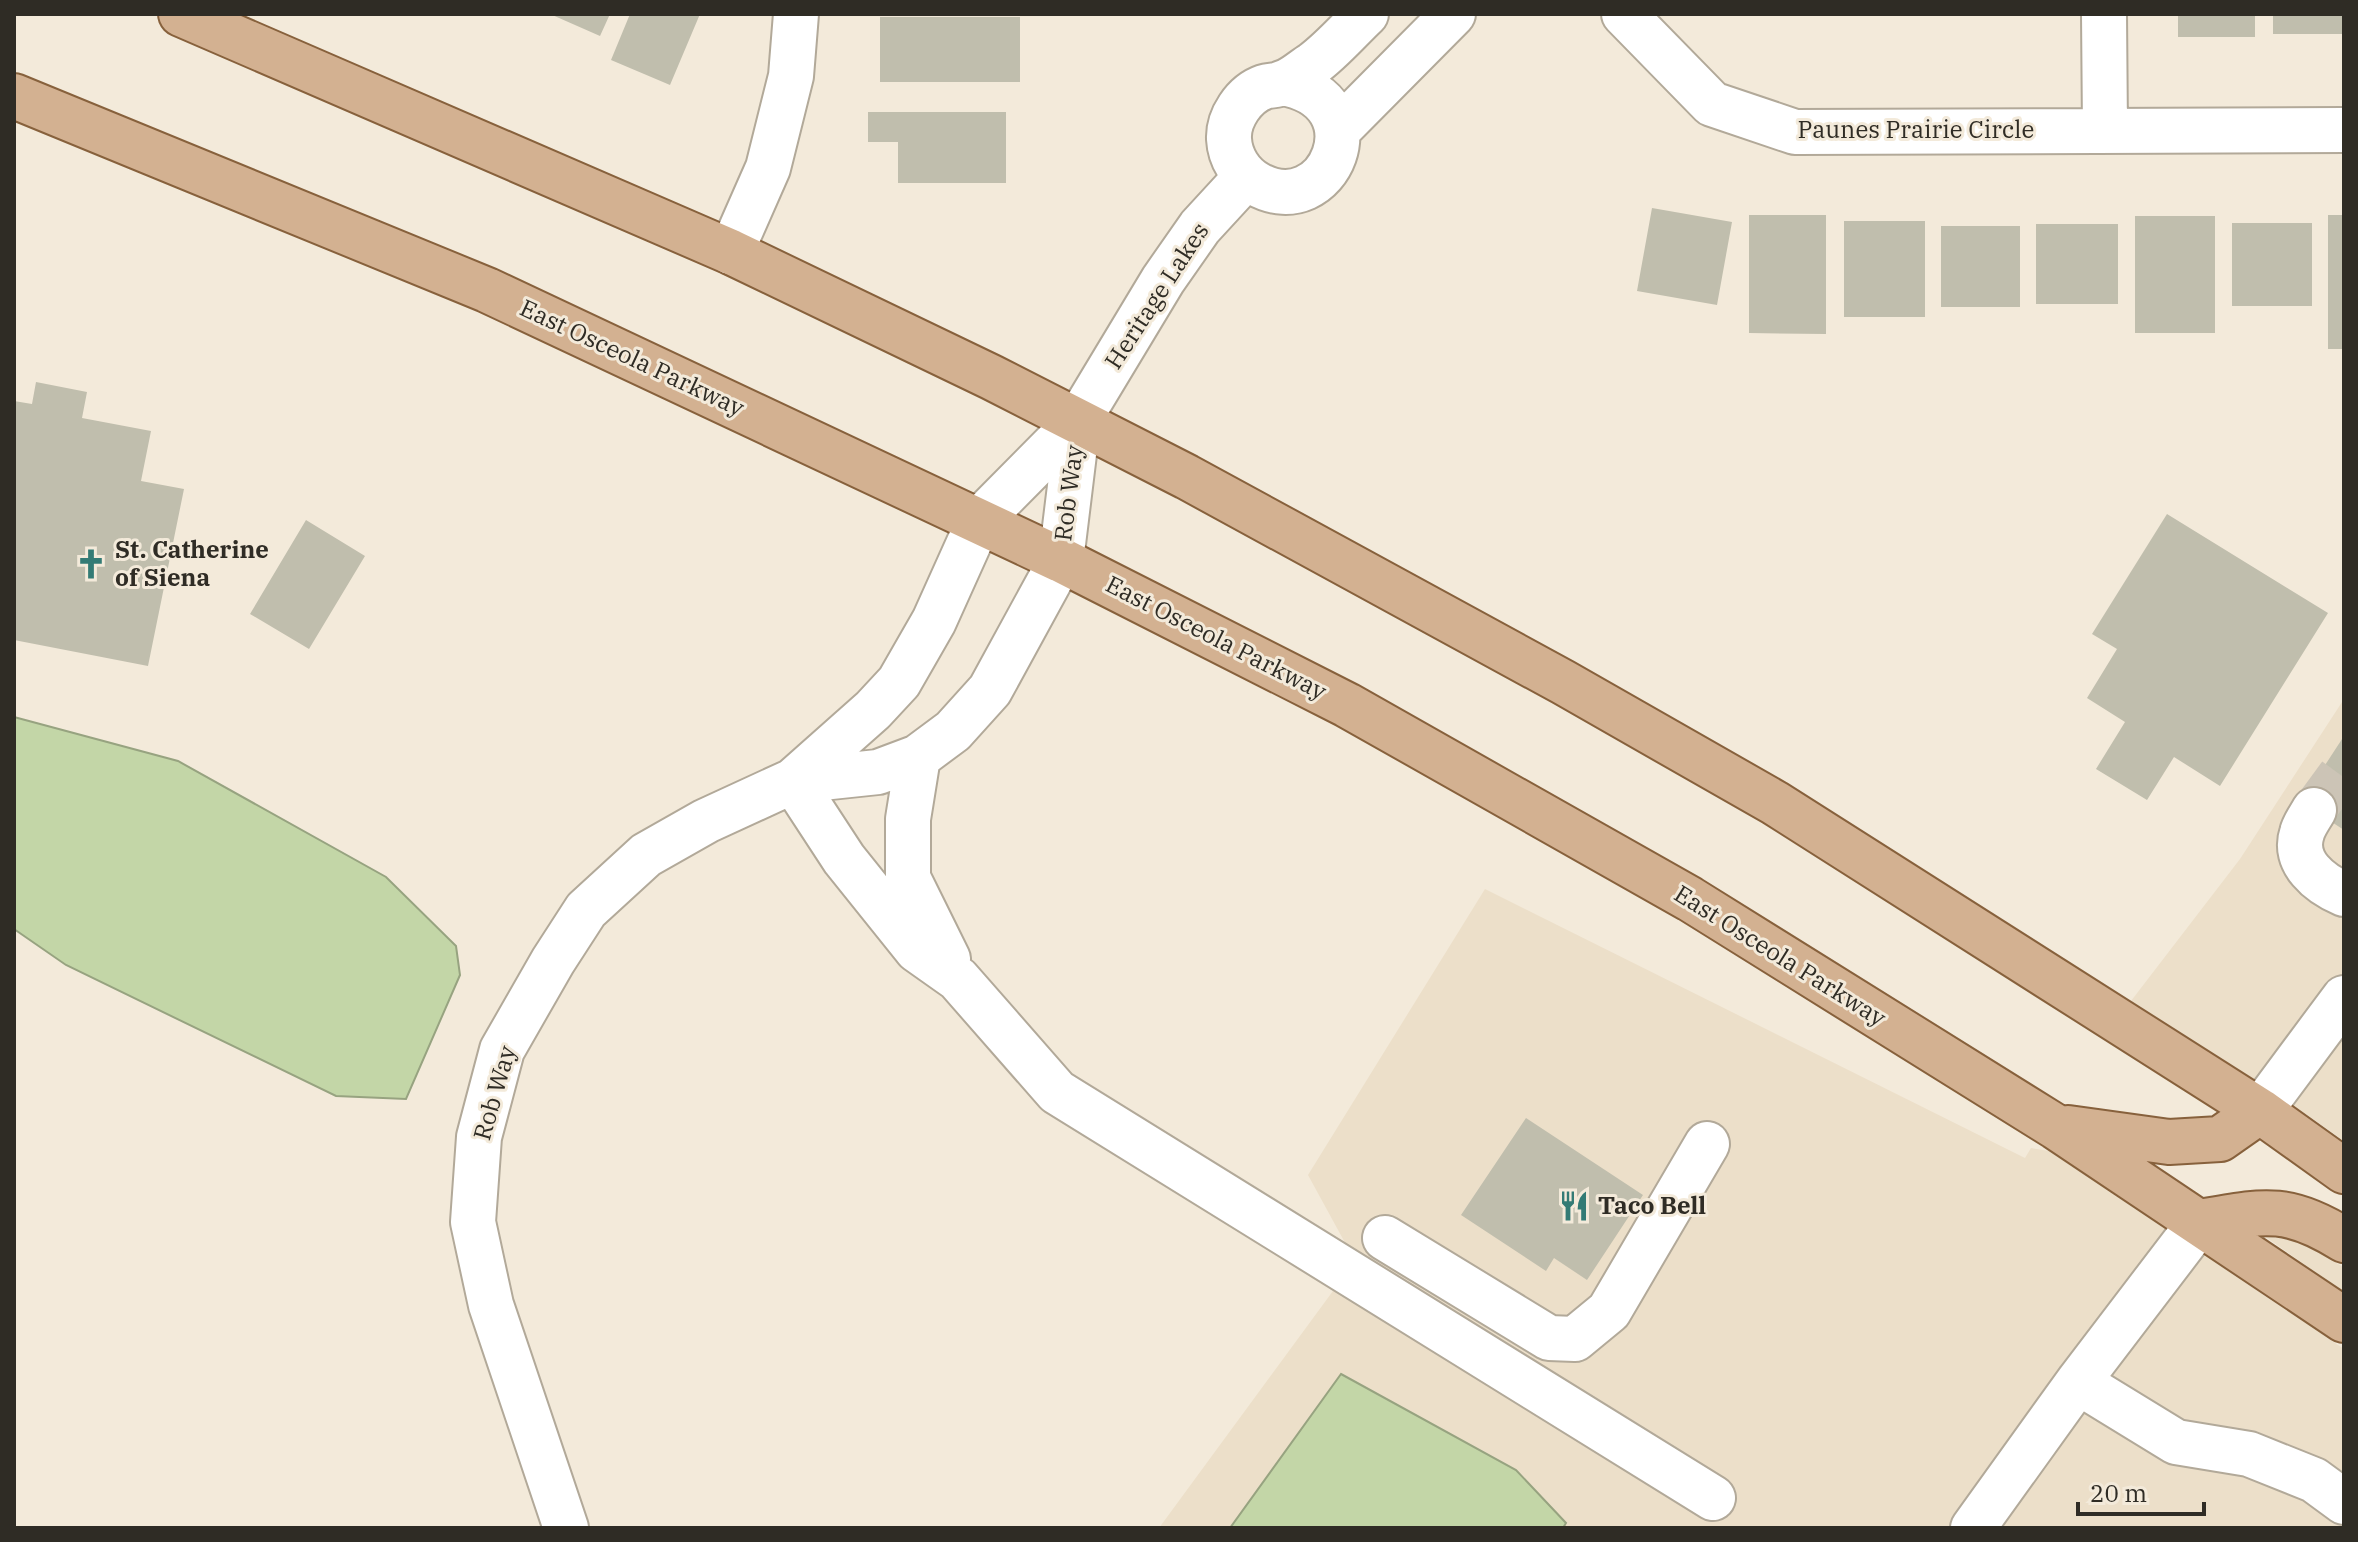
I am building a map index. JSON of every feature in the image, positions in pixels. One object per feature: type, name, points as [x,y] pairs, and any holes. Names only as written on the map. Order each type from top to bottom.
[{"type":"main road","points":[[181,14],[731,252],[1187,477],[1563,682],[1775,803],[2260,1111],[2344,1171]]},
{"type":"main road","name":"East Osceola Parkway","points":[[14,96],[487,290],[1061,560],[1347,705],[1663,884],[2056,1127],[2344,1320]]},
{"type":"main road","points":[[2056,1127],[2169,1142],[2220,1139],[2260,1111]]},
{"type":"main road","points":[[2200,1222],[2264,1211],[2304,1217],[2344,1240]]},
{"type":"street","points":[[731,252],[768,168],[791,76],[796,14]]},
{"type":"street","points":[[1283,83],[1303,87],[1319,97],[1332,111],[1338,130],[1336,157],[1320,179],[1296,191],[1269,191],[1246,177],[1234,160],[1229,139],[1232,118],[1244,100],[1262,88],[1283,83],[1316,62],[1366,14]]},
{"type":"street","points":[[1338,130],[1453,14]]},
{"type":"street","name":"Paunes Prairie Circle","points":[[1624,14],[1712,104],[1795,132],[2344,130]]},
{"type":"street","points":[[2104,14],[2105,130]]},
{"type":"street","name":"Heritage Lakes","points":[[1078,421],[1192,237],[1246,177]]},
{"type":"street","name":"Rob Way","points":[[566,1528],[491,1305],[473,1222],[479,1137],[502,1050],[586,910],[646,855],[706,821],[793,781],[873,710],[899,682],[934,621],[979,521],[1078,421]]},
{"type":"street","name":"Rob Way","points":[[793,781],[878,772],[918,757],[953,731],[990,690],[1061,560],[1078,421]]},
{"type":"street","points":[[918,757],[908,819],[908,878],[958,979]]},
{"type":"street","points":[[793,781],[844,859],[917,950],[958,979],[1057,1092],[1713,1498]]},
{"type":"street","points":[[2314,810],[2301,835],[2303,862],[2317,879],[2344,894]]},
{"type":"street","points":[[2260,1111],[2344,998]]},
{"type":"street","points":[[1385,1238],[1549,1338],[1575,1339],[1609,1311],[1707,1144]]},
{"type":"street","points":[[1973,1528],[2078,1382],[2200,1222]]},
{"type":"street","points":[[2078,1382],[2176,1442],[2249,1454],[2314,1480],[2344,1502]]},
{"type":"shaded area","points":[[2344,699],[2344,1141],[2276,1093],[2131,1001],[2240,859]]},
{"type":"shaded area","points":[[14,717],[178,761],[386,877],[456,946],[460,975],[406,1099],[336,1096],[66,965],[14,929]]},
{"type":"shaded area","points":[[1485,889],[2025,1158],[2031,1148],[2049,1151],[2344,1349],[2344,1528],[1563,1528],[1566,1523],[1341,1374],[1230,1528],[1159,1528],[1355,1261],[1308,1175]]},
{"type":"shaded area","points":[[2264,1236],[2298,1241],[2344,1268],[2344,1292]]},
{"type":"shaded area","points":[[1341,1374],[1516,1470],[1566,1523],[1563,1528],[1230,1528]]},
{"type":"building","points":[[550,14],[610,14],[600,36]]},
{"type":"building","points":[[630,14],[700,14],[670,85],[611,60]]},
{"type":"building","points":[[2178,14],[2255,14],[2255,37],[2178,37]]},
{"type":"building","points":[[2273,14],[2344,14],[2344,34],[2273,34]]},
{"type":"building","points":[[880,17],[1020,17],[1020,82],[880,82]]},
{"type":"building","points":[[868,112],[1006,112],[1006,183],[898,183],[898,142],[868,142]]},
{"type":"building","points":[[1652,208],[1732,222],[1717,305],[1637,291]]},
{"type":"building","points":[[1749,215],[1826,215],[1826,334],[1749,333]]},
{"type":"building","points":[[2328,215],[2344,215],[2344,349],[2328,349]]},
{"type":"building","points":[[2135,216],[2215,216],[2215,333],[2135,333]]},
{"type":"building","points":[[1844,221],[1925,221],[1925,317],[1844,317]]},
{"type":"building","points":[[2232,223],[2312,223],[2312,306],[2232,306]]},
{"type":"building","points":[[2036,224],[2118,224],[2118,304],[2036,304]]},
{"type":"building","points":[[1941,226],[2020,226],[2020,307],[1941,307]]},
{"type":"building","name":"St. Catherine of Siena","points":[[36,382],[87,392],[82,418],[151,431],[141,481],[184,489],[148,666],[14,640],[14,401],[32,404]]},
{"type":"building","points":[[2167,514],[2328,613],[2220,786],[2174,757],[2147,800],[2096,769],[2125,722],[2087,698],[2117,649],[2092,634]]},
{"type":"building","points":[[306,520],[365,556],[309,649],[250,614]]},
{"type":"building","points":[[2344,736],[2344,830],[2301,802]]},
{"type":"building","points":[[1526,1118],[1643,1195],[1587,1280],[1554,1258],[1546,1271],[1461,1215]]},
{"type":"tunnel","points":[[2314,810],[2344,769]]},
{"type":"place","name":"St. Catherine of Siena","points":[[91,564]]},
{"type":"place","name":"Taco Bell","points":[[1574,1206]]}]
